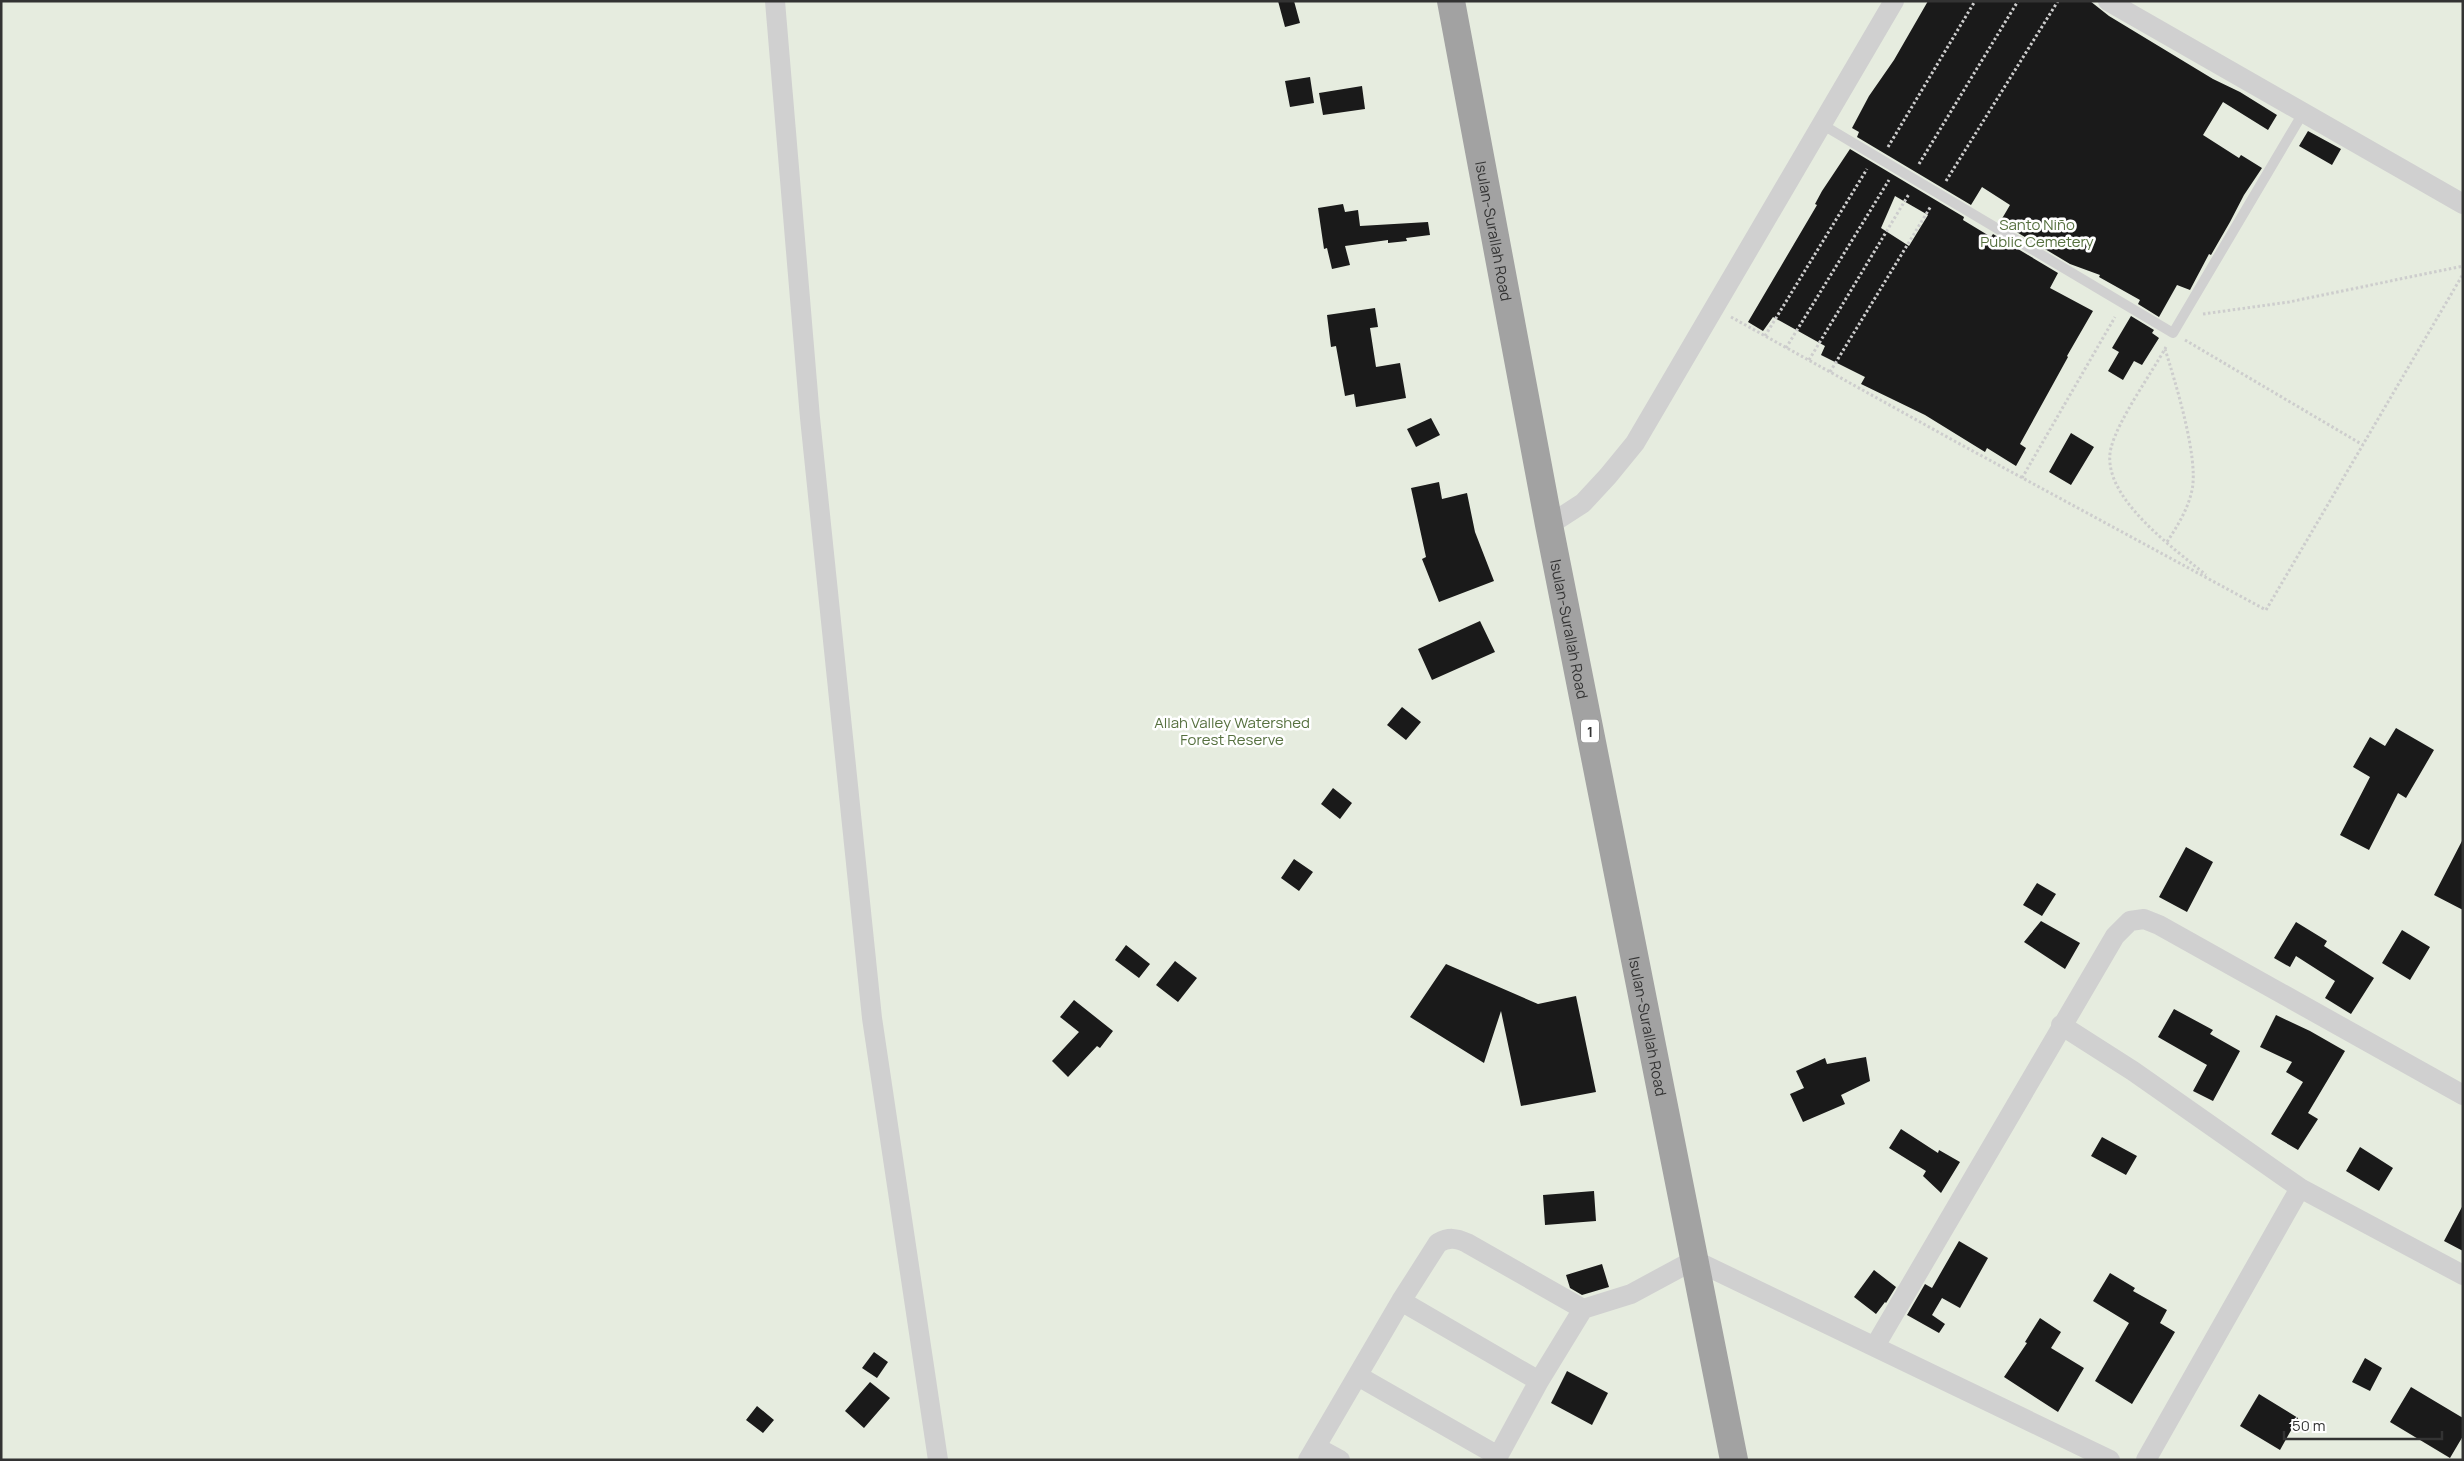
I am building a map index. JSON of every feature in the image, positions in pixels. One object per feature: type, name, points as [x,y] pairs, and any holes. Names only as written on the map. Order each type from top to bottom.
[{"type":"highway","name":"Isulan-Surallah Road","points":[[1452,1],[1549,525],[1734,1460]]},
{"type":"street","points":[[775,1],[810,418],[872,1018],[938,1460]]},
{"type":"street","points":[[1549,525],[1583,503],[1635,443],[1716,308],[1894,1]]},
{"type":"street","points":[[2108,1],[2463,204]]},
{"type":"street","points":[[1875,1346],[2061,1025],[2115,936],[2130,921],[2144,919],[2159,925],[2463,1095]]},
{"type":"street","points":[[2061,1025],[2133,1071],[2300,1188],[2463,1274]]},
{"type":"street","points":[[2146,1460],[2300,1188]]},
{"type":"street","points":[[1340,1460],[1312,1453],[1401,1301],[1438,1243],[1446,1238],[1456,1238],[1583,1310]]},
{"type":"street","points":[[1358,1376],[1497,1458],[1539,1381],[1583,1310],[1631,1294],[1694,1260],[2110,1460]]},
{"type":"street","points":[[1401,1301],[1539,1381]]},
{"type":"lane","points":[[1823,125],[2173,333],[2303,113]]},
{"type":"path","points":[[1765,336],[1974,1]]},
{"type":"path","points":[[1809,360],[2018,1]]},
{"type":"path","points":[[1830,372],[2058,1]]},
{"type":"path","points":[[1786,348],[1896,168]]},
{"type":"path","points":[[2183,317],[2290,302],[2463,266]]},
{"type":"path","points":[[1716,308],[2022,478],[2266,610],[2463,274]]},
{"type":"path","points":[[2022,478],[2123,303]]},
{"type":"path","points":[[2212,580],[2167,542],[2125,500],[2110,465],[2111,449],[2120,426],[2173,333],[2363,445]]},
{"type":"path","points":[[2165,349],[2178,392],[2194,469],[2193,489],[2185,512],[2167,542]]},
{"type":"green space","name":"Allah Valley Watershed Forest Reserve","points":[[1,1],[2463,1],[2463,1460],[1,1460]]},
{"type":"building","points":[[1278,1],[1294,1],[1300,23],[1285,27]]},
{"type":"building","points":[[1928,1],[2090,1],[2109,16],[2277,115],[2268,130],[2223,102],[2203,135],[2239,158],[2241,155],[2262,168],[2244,195],[2211,255],[2209,254],[2190,290],[2177,285],[2159,317],[2138,304],[2140,300],[2099,277],[2100,275],[2070,264],[2000,222],[2010,205],[1982,187],[1971,205],[1857,137],[1859,132],[1852,128],[1869,96],[1894,60]]},
{"type":"building","points":[[1310,77],[1314,103],[1290,107],[1285,81]]},
{"type":"building","points":[[1362,86],[1365,109],[1323,115],[1319,93]]},
{"type":"building","points":[[2308,131],[2341,149],[2332,165],[2299,146]]},
{"type":"building","points":[[1850,149],[1964,217],[1963,220],[1991,237],[1993,234],[2058,273],[2050,288],[2093,311],[2020,444],[2026,448],[2016,466],[1987,448],[1985,452],[1925,415],[1861,384],[1865,377],[1821,355],[1825,346],[1773,317],[1763,331],[1748,322],[1817,205],[1815,204]],"holes":[[[1895,196],[1928,215],[1909,246],[1881,228]]]},
{"type":"building","points":[[1343,204],[1345,212],[1358,210],[1360,226],[1428,222],[1430,235],[1406,238],[1407,241],[1388,243],[1388,240],[1345,246],[1350,265],[1332,269],[1327,248],[1324,249],[1318,208]]},
{"type":"building","points":[[1375,308],[1378,327],[1370,328],[1376,367],[1400,363],[1406,398],[1356,407],[1354,394],[1345,396],[1336,346],[1331,347],[1327,315]]},
{"type":"building","points":[[2131,316],[2154,330],[2152,333],[2159,338],[2142,365],[2134,361],[2123,380],[2108,371],[2119,352],[2112,348]]},
{"type":"building","points":[[1431,418],[1440,435],[1416,447],[1407,429]]},
{"type":"building","points":[[2071,433],[2094,447],[2071,485],[2049,472]]},
{"type":"building","points":[[1439,482],[1442,499],[1467,493],[1475,532],[1494,581],[1439,602],[1422,559],[1426,557],[1411,488]]},
{"type":"building","points":[[1480,621],[1495,652],[1432,680],[1418,649]]},
{"type":"building","points":[[1402,707],[1421,722],[1406,740],[1387,725]]},
{"type":"building","points":[[2396,728],[2434,750],[2406,798],[2398,793],[2369,850],[2340,835],[2370,777],[2353,767],[2370,737],[2385,746]]},
{"type":"building","points":[[1333,788],[1352,803],[1340,819],[1321,804]]},
{"type":"building","points":[[2463,839],[2463,910],[2434,895]]},
{"type":"building","points":[[2186,847],[2213,862],[2187,912],[2159,897]]},
{"type":"building","points":[[1294,859],[1313,872],[1299,891],[1281,878]]},
{"type":"building","points":[[2037,883],[2056,894],[2042,916],[2023,905]]},
{"type":"building","points":[[2041,921],[2080,943],[2065,969],[2024,942]]},
{"type":"building","points":[[2296,922],[2327,941],[2324,946],[2374,978],[2351,1014],[2325,998],[2335,981],[2296,956],[2290,967],[2274,958]]},
{"type":"building","points":[[2402,930],[2430,947],[2410,980],[2382,963]]},
{"type":"building","points":[[1126,945],[1150,964],[1139,978],[1115,960]]},
{"type":"building","points":[[1175,961],[1197,978],[1178,1002],[1156,985]]},
{"type":"building","points":[[1446,964],[1538,1004],[1576,996],[1596,1092],[1521,1106],[1501,1011],[1484,1063],[1410,1017]]},
{"type":"building","points":[[1074,1000],[1113,1031],[1100,1048],[1097,1046],[1068,1077],[1052,1061],[1079,1032],[1060,1017]]},
{"type":"building","points":[[2174,1009],[2213,1030],[2210,1034],[2240,1051],[2213,1101],[2193,1091],[2207,1065],[2158,1037]]},
{"type":"building","points":[[2276,1015],[2310,1031],[2345,1051],[2308,1113],[2318,1119],[2298,1150],[2271,1134],[2303,1082],[2286,1072],[2292,1062],[2260,1047]]},
{"type":"building","points":[[1866,1057],[1870,1081],[1841,1095],[1845,1104],[1803,1122],[1790,1094],[1804,1088],[1796,1071],[1825,1058],[1827,1064]]},
{"type":"building","points":[[1901,1129],[1938,1153],[1939,1150],[1960,1162],[1941,1193],[1923,1176],[1926,1171],[1889,1148]]},
{"type":"building","points":[[2102,1137],[2137,1156],[2126,1175],[2091,1156]]},
{"type":"building","points":[[2360,1147],[2393,1168],[2379,1191],[2346,1171]]},
{"type":"building","points":[[1594,1191],[1596,1221],[1545,1225],[1543,1195]]},
{"type":"building","points":[[2463,1205],[2463,1251],[2444,1241]]},
{"type":"building","points":[[1959,1241],[1988,1258],[1960,1308],[1942,1298],[1932,1315],[1945,1324],[1939,1333],[1907,1315],[1925,1284],[1932,1288]]},
{"type":"building","points":[[1602,1264],[1609,1287],[1582,1295],[1570,1288],[1566,1275]]},
{"type":"building","points":[[1874,1270],[1896,1287],[1876,1314],[1854,1297]]},
{"type":"building","points":[[2110,1273],[2135,1288],[2133,1291],[2167,1310],[2160,1323],[2175,1332],[2132,1404],[2095,1381],[2129,1323],[2093,1301]]},
{"type":"building","points":[[2040,1318],[2061,1332],[2051,1348],[2084,1368],[2058,1412],[2004,1377],[2027,1343],[2025,1342]]},
{"type":"building","points":[[874,1352],[888,1362],[877,1378],[862,1368]]},
{"type":"building","points":[[2365,1358],[2382,1368],[2370,1391],[2352,1382]]},
{"type":"building","points":[[1567,1371],[1608,1393],[1592,1425],[1551,1403]]},
{"type":"building","points":[[870,1382],[890,1398],[864,1428],[845,1411]]},
{"type":"building","points":[[2411,1387],[2463,1418],[2463,1436],[2450,1458],[2390,1422]]},
{"type":"building","points":[[2259,1394],[2298,1418],[2280,1450],[2240,1426]]},
{"type":"building","points":[[757,1406],[774,1420],[763,1433],[746,1420]]},
{"type":"park label","name":"Santo Niño Public Cemetery","points":[[2037,232]]}]
